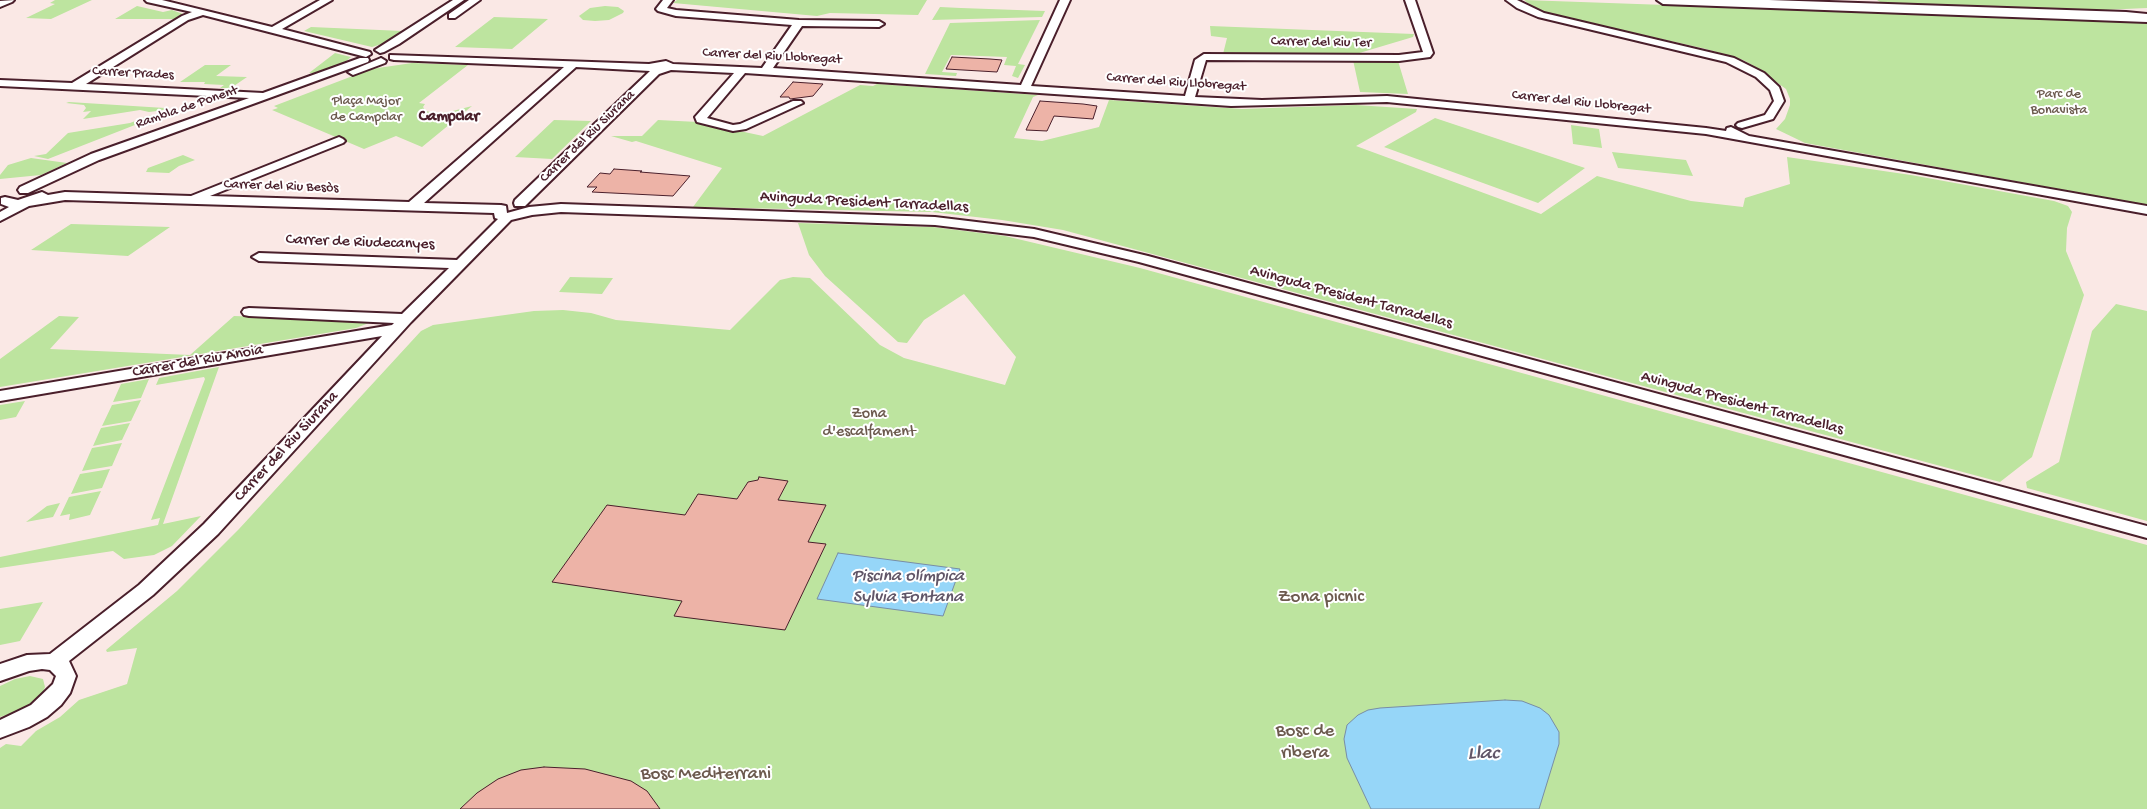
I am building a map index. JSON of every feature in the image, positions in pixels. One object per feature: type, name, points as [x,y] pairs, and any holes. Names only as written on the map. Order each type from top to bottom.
[{"type":"main road","points":[[1663,0],[2147,18]]},
{"type":"main road","points":[[1734,0],[2115,13],[2147,12]]},
{"type":"street","points":[[0,4],[10,0]]},
{"type":"street","points":[[150,0],[274,30],[365,57],[396,54],[665,70],[670,67]]},
{"type":"street","points":[[305,0],[308,3],[307,7],[311,10]]},
{"type":"street","points":[[274,30],[327,0]]},
{"type":"street","name":"Rambla de Ponent","points":[[12,198],[44,194],[44,191],[133,151],[309,89],[380,55],[393,43],[459,0]]},
{"type":"street","points":[[396,54],[475,0]]},
{"type":"street","points":[[668,0],[661,9],[665,11],[799,23],[879,24]]},
{"type":"street","points":[[1025,88],[1065,0]]},
{"type":"street","name":"Carrer del Riu Ter","points":[[1189,100],[1200,60],[1204,57],[1399,58],[1426,55],[1428,53],[1410,0]]},
{"type":"street","points":[[1512,0],[1520,6],[1541,15],[1691,49],[1730,60],[1764,78],[1775,89],[1779,101],[1773,112],[1765,119],[1768,139],[1758,141]]},
{"type":"street","points":[[75,86],[185,18],[203,12]]},
{"type":"street","points":[[766,70],[799,23]]},
{"type":"street","name":"Rambla de Ponent","points":[[0,217],[12,198],[95,157],[265,96],[365,57]]},
{"type":"street","points":[[413,206],[573,64]]},
{"type":"street","name":"Carrer del Riu Llobregat","points":[[670,67],[766,70],[1189,100],[1262,103],[1387,99],[1680,128],[1738,130],[1765,119]]},
{"type":"street","name":"Carrer del Riu Siurana","points":[[524,207],[654,69]]},
{"type":"street","points":[[743,70],[701,117],[701,120],[733,128],[742,127],[796,103]]},
{"type":"street","name":"Carrer Prades","points":[[0,82],[265,96]]},
{"type":"street","points":[[1738,130],[1752,126],[1788,143],[1810,149]]},
{"type":"street","points":[[1738,130],[1758,141],[2147,210]]},
{"type":"street","points":[[194,200],[199,195],[339,141]]},
{"type":"street","name":"Carrer del Riu Besòs","points":[[44,191],[60,196]]},
{"type":"street","name":"Carrer del Riu Besòs","points":[[12,198],[60,196],[413,206],[504,213]]},
{"type":"street","name":"Avinguda President Tarradellas","points":[[504,213],[521,215],[524,207],[935,221],[1034,233],[1152,262],[2147,532]]},
{"type":"street","name":"Carrer del Riu Siurana","points":[[54,662],[146,590],[211,530],[460,264],[504,213]]},
{"type":"street","name":"Carrer de Riudecanyes","points":[[259,257],[460,264]]},
{"type":"street","points":[[249,312],[402,324]]},
{"type":"street","name":"Carrer del Riu Anoia","points":[[0,396],[402,324]]},
{"type":"street","points":[[0,673],[27,663],[54,662],[63,668],[66,676],[62,687],[53,699],[39,711],[22,721],[0,729]]},
{"type":"green space","points":[[55,0],[92,0],[51,19],[26,18],[55,4],[50,3]]},
{"type":"green space","points":[[677,0],[927,0],[918,15],[830,13],[817,16],[673,3]]},
{"type":"green space","name":"Parc de Bonavista","points":[[1524,0],[2147,22],[2147,205],[1805,143],[1776,129],[1785,119],[1790,105],[1786,89],[1743,60],[1706,49],[1550,14],[1534,8]]},
{"type":"green space","points":[[1877,0],[2147,0],[2147,8],[2102,10],[2036,9],[1883,4]]},
{"type":"green space","points":[[137,6],[163,12],[172,10],[183,14],[174,19],[115,19]]},
{"type":"green space","points":[[618,7],[624,11],[609,20],[583,20],[579,16],[590,8]]},
{"type":"green space","points":[[940,7],[1045,11],[1042,17],[932,20]]},
{"type":"green space","points":[[494,17],[548,19],[512,49],[455,47]]},
{"type":"green space","points":[[1040,20],[1018,64],[1025,65],[1018,78],[1012,76],[1016,66],[1004,65],[1007,57],[951,55],[942,72],[957,73],[956,76],[925,74],[950,23]]},
{"type":"green space","points":[[1210,26],[1414,34],[1413,37],[1356,54],[1223,54],[1227,38],[1211,36]]},
{"type":"green space","points":[[311,27],[403,31],[385,43],[372,47],[304,31]]},
{"type":"green space","points":[[335,53],[351,57],[344,63],[316,73],[309,73]]},
{"type":"green space","points":[[1353,60],[1398,61],[1408,94],[1360,92]]},
{"type":"green space","name":"Plaça Major de Campclar","points":[[412,63],[468,65],[419,103],[425,104],[423,107],[426,111],[434,113],[449,112],[472,106],[422,147],[396,136],[364,149],[272,110],[278,108],[274,106],[371,69]]},
{"type":"green space","points":[[205,65],[231,65],[216,76],[247,77],[231,88],[220,88],[224,85],[204,84],[205,82],[180,82]]},
{"type":"green space","points":[[877,84],[1038,95],[1033,97],[1014,138],[1042,141],[1099,127],[1109,100],[1242,109],[1356,105],[1417,109],[1416,112],[1356,146],[1541,214],[1597,176],[1691,201],[1743,207],[1745,198],[1790,184],[1787,157],[1911,175],[2054,201],[2068,206],[2072,212],[2067,228],[2066,251],[2084,295],[2032,457],[2000,482],[1063,230],[1002,220],[932,212],[693,207],[722,168],[636,141],[632,142],[611,136],[642,136],[658,120],[698,122],[763,136],[860,85],[873,86]]},
{"type":"green space","points":[[66,103],[165,108],[165,110],[149,112],[140,110],[83,119],[91,111],[83,112],[86,108],[84,105]]},
{"type":"green space","points":[[163,114],[48,159],[34,156],[46,154],[68,133],[130,123],[148,116]]},
{"type":"green space","points":[[1435,118],[1585,168],[1538,203],[1384,147]]},
{"type":"green space","points":[[554,120],[591,121],[552,159],[515,157]]},
{"type":"green space","points":[[1571,125],[1599,129],[1602,148],[1573,144]]},
{"type":"green space","points":[[1612,152],[1686,160],[1693,176],[1618,168]]},
{"type":"green space","points":[[183,155],[195,160],[179,166],[169,173],[146,172],[148,168]]},
{"type":"green space","points":[[31,158],[67,163],[41,175],[0,179],[0,175],[8,165]]},
{"type":"green space","points":[[798,223],[933,227],[1005,236],[1140,268],[2147,545],[2147,809],[0,809],[0,748],[6,744],[21,746],[36,731],[60,717],[79,700],[127,684],[137,648],[107,652],[106,650],[177,591],[239,529],[421,331],[433,325],[534,311],[563,310],[591,313],[616,320],[730,330],[780,280],[793,277],[810,278],[880,345],[904,358],[1005,385],[1016,357],[964,294],[924,320],[907,343],[898,342],[825,276],[809,255]]},
{"type":"green space","points":[[71,224],[170,227],[128,256],[31,250]]},
{"type":"green space","points":[[570,277],[613,278],[602,294],[559,292]]},
{"type":"green space","points":[[2116,304],[2147,311],[2147,521],[2027,488],[2026,482],[2059,462],[2092,331]]},
{"type":"green space","points":[[59,316],[79,317],[50,349],[190,355],[234,316],[374,321],[356,328],[0,387],[0,359]]},
{"type":"green space","points":[[219,367],[163,524],[201,516],[172,546],[154,555],[124,559],[113,551],[0,568],[0,557],[158,525],[160,518],[151,520],[205,379],[204,377],[156,385],[159,378]]},
{"type":"green space","points":[[149,379],[141,398],[113,402],[121,384]]},
{"type":"green space","points":[[141,400],[131,421],[102,426],[112,405]]},
{"type":"green space","points":[[25,401],[16,417],[0,420],[0,405]]},
{"type":"green space","points":[[130,423],[122,440],[93,446],[101,428]]},
{"type":"green space","points":[[122,443],[112,466],[82,471],[92,448]]},
{"type":"green space","points":[[110,469],[102,488],[71,494],[80,474]]},
{"type":"green space","points":[[101,491],[90,515],[69,520],[70,514],[60,516],[69,497]]},
{"type":"green space","points":[[60,503],[53,517],[26,522],[47,506]]},
{"type":"green space","points":[[43,602],[20,641],[0,645],[0,609]]},
{"type":"green space","points":[[30,676],[43,679],[45,687],[42,694],[22,710],[0,717],[0,686],[15,679]]},
{"type":"water","name":"Piscina olímpica Sylvia Fontana","points":[[838,553],[960,569],[943,616],[817,599]]},
{"type":"water","name":"Llac","points":[[1505,700],[1522,701],[1540,708],[1549,715],[1559,732],[1559,744],[1539,809],[1371,809],[1347,758],[1344,739],[1347,725],[1358,715],[1368,710],[1380,708]]},
{"type":"building","points":[[952,57],[1002,60],[997,72],[946,69]]},
{"type":"building","points":[[793,82],[823,84],[813,96],[790,99],[789,97],[780,97]]},
{"type":"building","points":[[1040,101],[1097,106],[1093,119],[1054,116],[1047,131],[1026,130]]},
{"type":"building","points":[[614,169],[690,176],[673,196],[592,192],[597,187],[587,187],[600,173],[610,174]]},
{"type":"building","points":[[759,477],[788,481],[778,500],[826,505],[808,542],[826,544],[785,630],[674,616],[682,601],[552,582],[607,505],[685,515],[698,494],[737,499],[748,482],[758,480]]},
{"type":"building","points":[[544,767],[585,769],[631,781],[647,791],[660,809],[460,809],[477,793],[498,779],[521,770]]},
{"type":"district","name":"Campclar","points":[[449,118]]},
{"type":"park label","name":"Zona d'escalfament","points":[[869,424]]},
{"type":"park label","name":"Zona picnic","points":[[1321,598]]},
{"type":"park label","name":"Bosc de ribera","points":[[1305,743]]},
{"type":"park label","name":"Bosc Mediterrani","points":[[706,775]]}]
